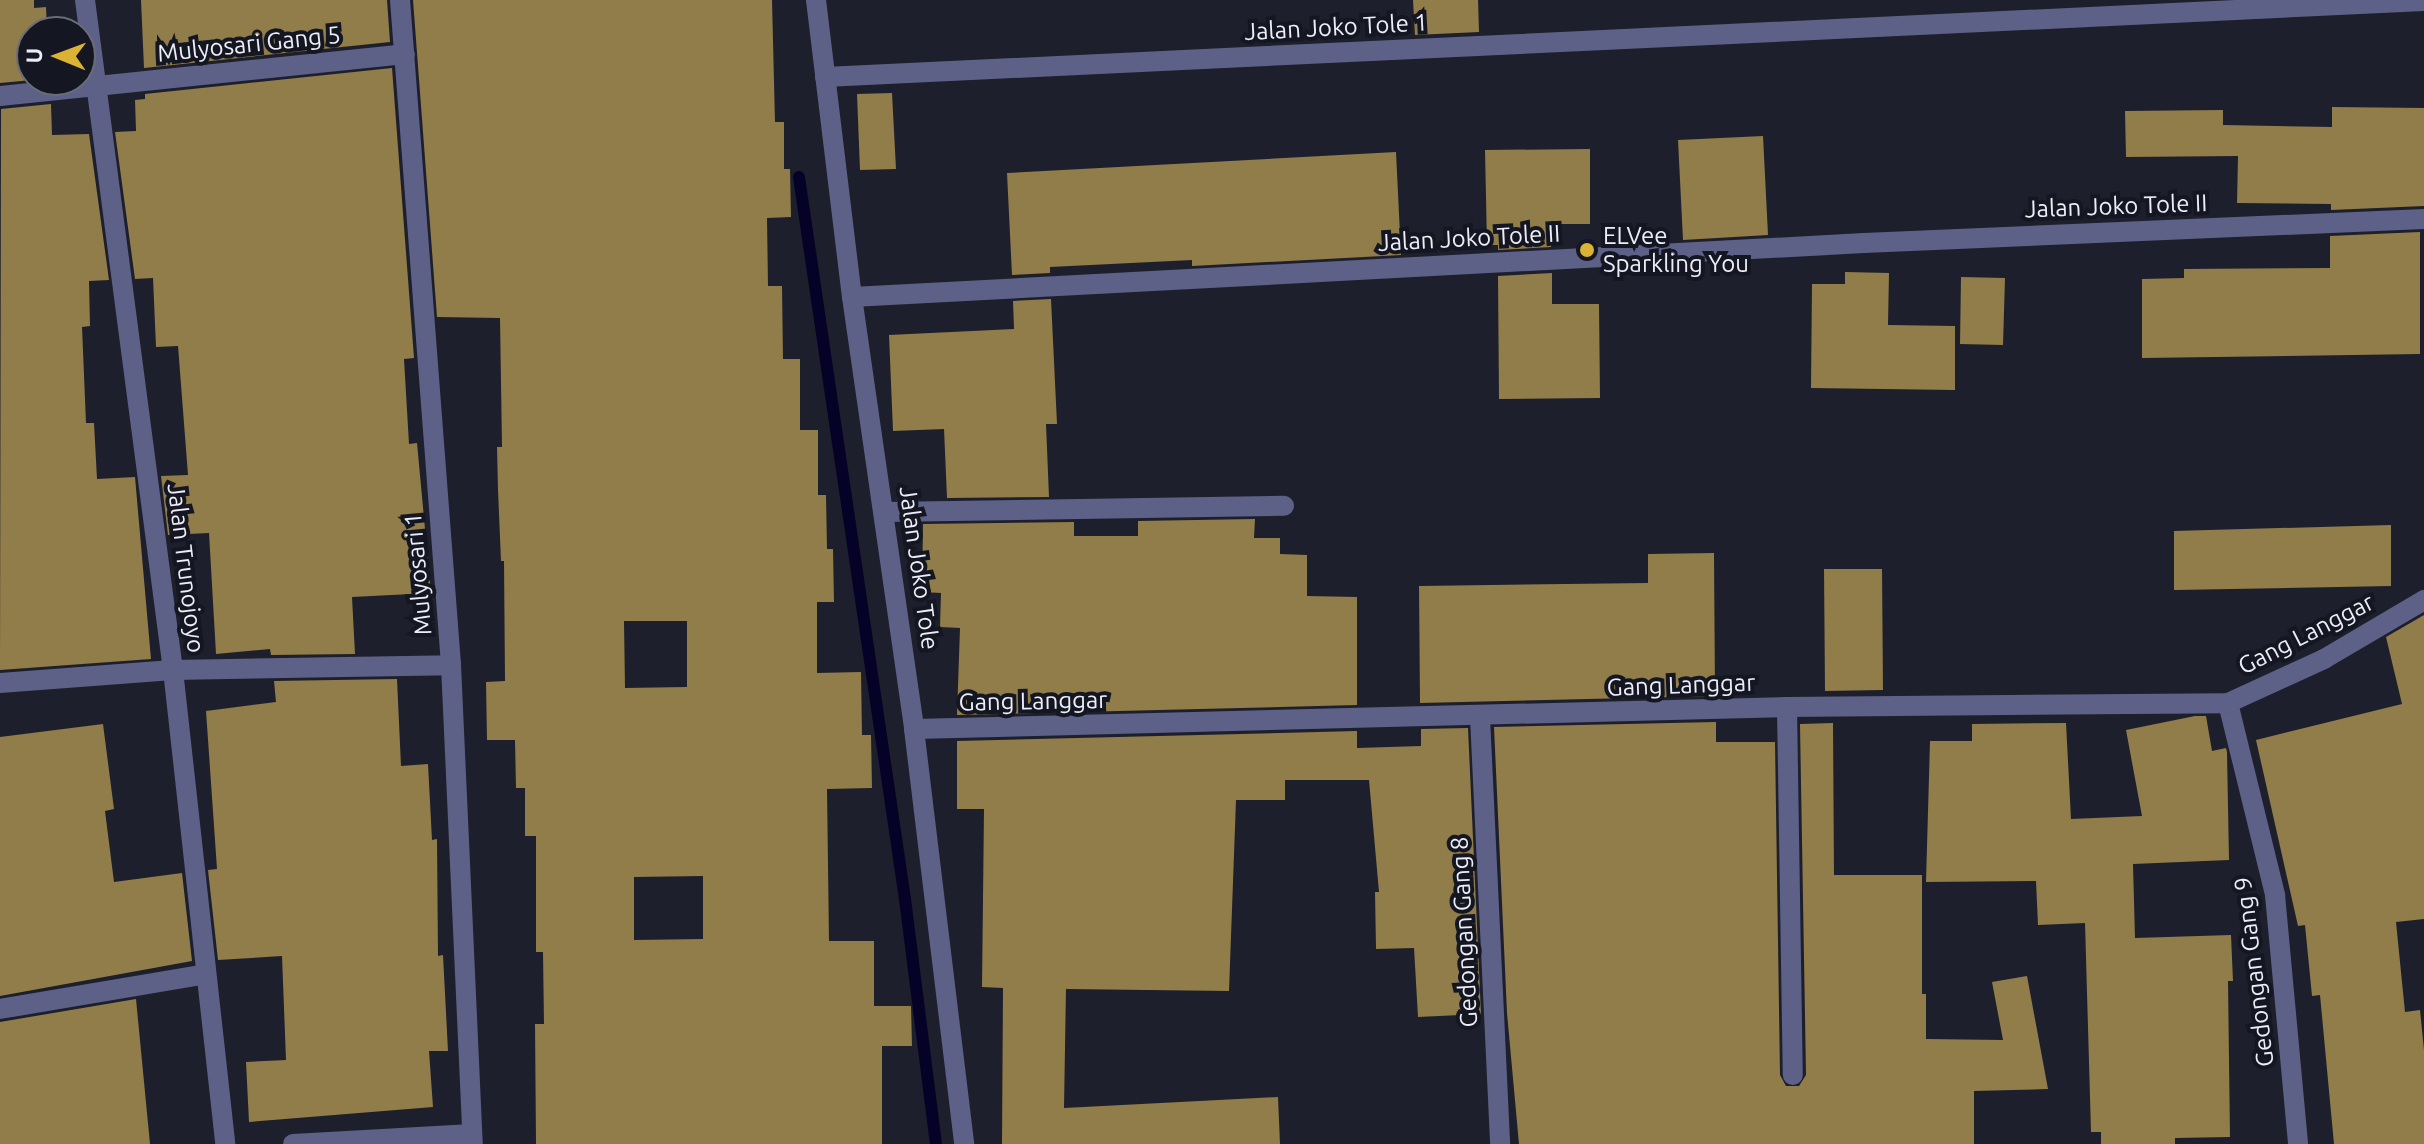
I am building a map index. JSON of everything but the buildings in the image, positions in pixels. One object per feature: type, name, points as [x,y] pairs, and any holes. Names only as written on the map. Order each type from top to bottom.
[{"type":"street","name":"Jalan Trunojoyo","points":[[85,0],[173,670],[225,1144]]},
{"type":"street","name":"Mulyosari 1","points":[[400,0],[451,665],[473,1139]]},
{"type":"street","name":"Jalan Joko Tole","points":[[816,0],[852,297],[914,729],[964,1144]]},
{"type":"street","name":"Jalan Joko Tole 1","points":[[825,77],[2424,1]]},
{"type":"street","name":"Mulyosari Gang 5","points":[[98,85],[405,54]]},
{"type":"street","points":[[0,96],[98,85]]},
{"type":"street","name":"Jalan Joko Tole II","points":[[852,297],[1864,243],[2424,219]]},
{"type":"street","points":[[885,512],[1284,506]]},
{"type":"street","name":"Gang Langgar","points":[[914,729],[1787,707],[2228,703],[2324,659],[2424,600]]},
{"type":"street","points":[[0,683],[173,670],[451,665]]},
{"type":"street","name":"Gedongan Gang 9","points":[[2228,703],[2275,895],[2298,1144]]},
{"type":"street","points":[[1787,707],[1793,1075]]},
{"type":"street","name":"Gedongan Gang 8","points":[[1480,717],[1500,1144]]},
{"type":"street","points":[[0,1009],[206,974]]},
{"type":"street","points":[[293,1144],[473,1139]]},
{"type":"waterway","points":[[799,177],[905,899],[936,1144]]},
{"type":"place","name":"ELVee Sparkling You","points":[[1587,250]]}]
